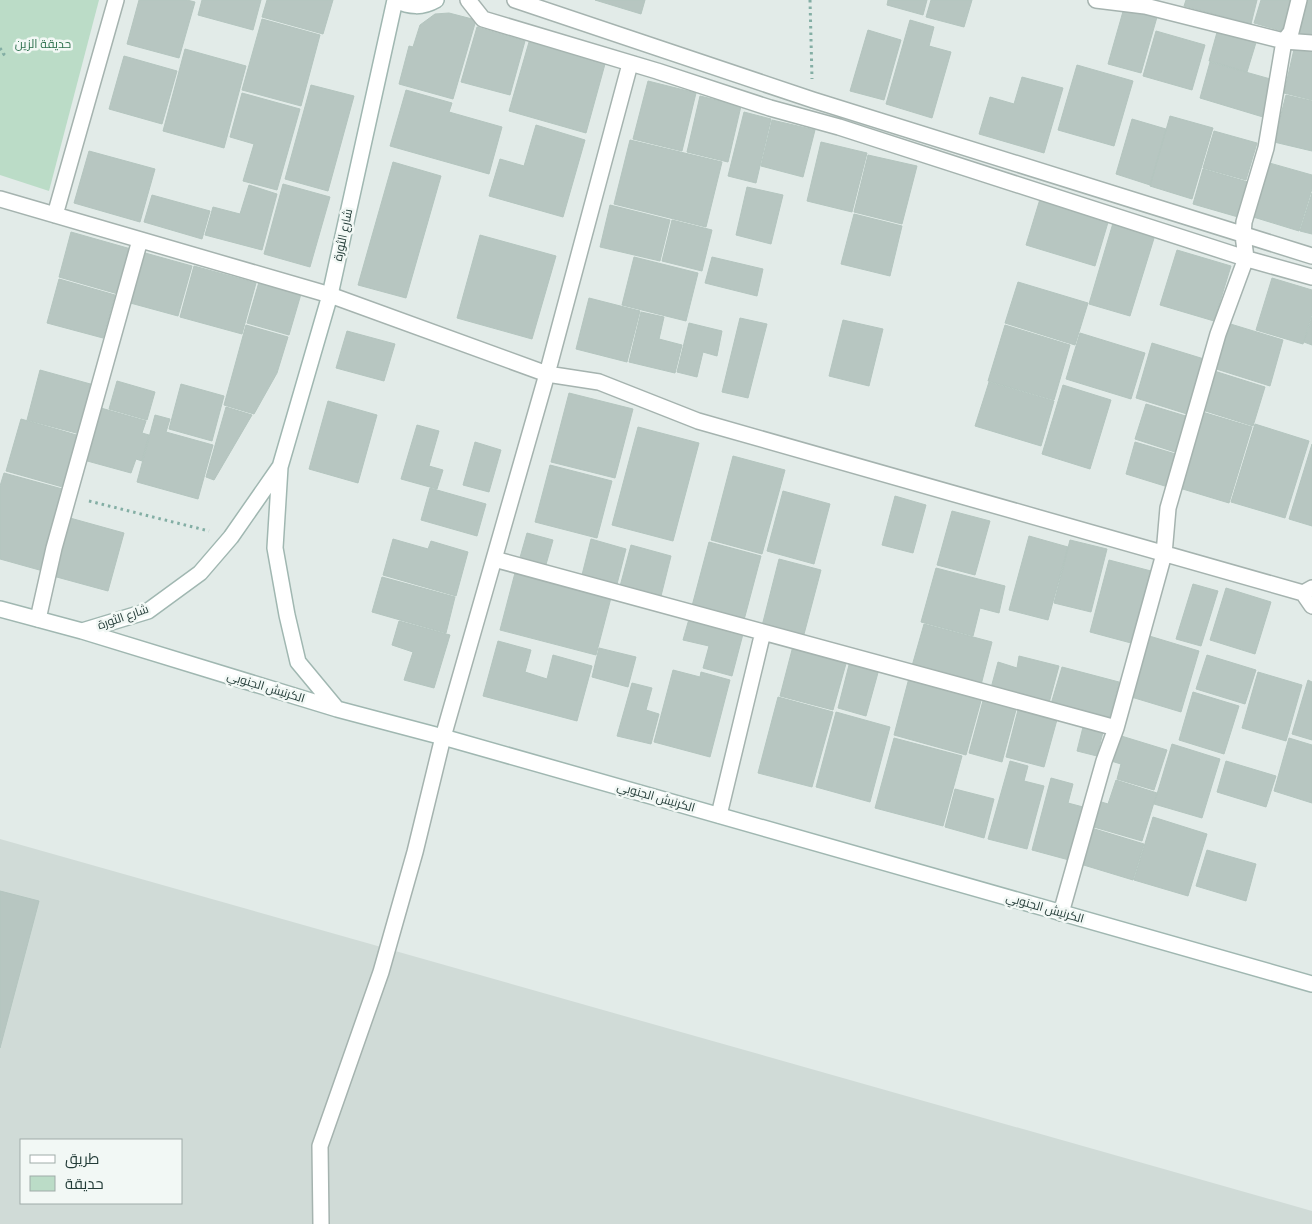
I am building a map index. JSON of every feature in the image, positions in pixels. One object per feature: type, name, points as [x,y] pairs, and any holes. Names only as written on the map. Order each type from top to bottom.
[{"type":"street","points":[[55,215],[116,0]]},
{"type":"street","points":[[395,0],[406,5],[418,6],[430,4],[436,0]]},
{"type":"street","name":"شارع الثورة","points":[[337,709],[298,662],[275,548],[280,467],[330,295],[395,0]]},
{"type":"street","points":[[468,0],[483,19],[657,71],[770,108],[848,130],[1246,258],[1312,277]]},
{"type":"street","points":[[515,0],[813,100],[1312,256]]},
{"type":"street","points":[[1096,0],[1145,6],[1284,41],[1312,44]]},
{"type":"street","points":[[1062,913],[1164,554],[1168,508],[1218,334],[1246,258],[1243,235],[1244,222],[1266,148],[1284,41],[1291,32],[1299,0]]},
{"type":"street","points":[[321,1224],[320,1146],[381,972],[443,737],[547,374],[630,64]]},
{"type":"street","points":[[0,199],[330,295],[547,374],[599,382],[698,421],[1164,554],[1307,591],[1312,606]]},
{"type":"street","points":[[38,620],[54,548],[140,240]]},
{"type":"street","name":"شارع الثورة","points":[[82,631],[148,611],[200,573],[231,537],[280,467]]},
{"type":"street","points":[[494,559],[1116,728]]},
{"type":"street","name":"الكرنيش الجنوبي","points":[[0,609],[82,631],[337,709],[443,737],[1312,984]]},
{"type":"street","points":[[719,815],[763,632]]},
{"type":"path","points":[[810,0],[813,100]]},
{"type":"path","points":[[0,48],[4,54],[0,57]]},
{"type":"path","points":[[69,496],[231,537]]},
{"type":"shaded area","points":[[0,839],[1312,1211],[1312,1224],[0,1224]]},
{"type":"green space","name":"حديقة الزين","points":[[0,0],[99,0],[49,191],[0,175]]},
{"type":"building","points":[[139,0],[187,0],[195,2],[179,58],[127,44]]},
{"type":"building","points":[[202,0],[261,0],[253,30],[198,15]]},
{"type":"building","points":[[267,0],[333,0],[323,34],[262,17]]},
{"type":"building","points":[[595,0],[645,0],[641,14]]},
{"type":"building","points":[[888,0],[927,0],[923,15],[887,5]]},
{"type":"building","points":[[931,0],[972,0],[964,27],[926,17]]},
{"type":"building","points":[[1186,0],[1257,0],[1251,24],[1184,6]]},
{"type":"building","points":[[1261,0],[1291,0],[1282,31],[1254,23]]},
{"type":"building","points":[[1304,0],[1312,0],[1312,37],[1296,33]]},
{"type":"building","points":[[1124,8],[1157,17],[1141,73],[1108,64]]},
{"type":"building","points":[[449,13],[476,20],[453,99],[399,84],[409,46],[413,47],[420,25],[435,14]]},
{"type":"building","points":[[262,19],[320,35],[301,106],[242,90]]},
{"type":"building","points":[[910,20],[934,27],[929,46],[951,52],[932,118],[886,104]]},
{"type":"building","points":[[1219,25],[1258,36],[1247,72],[1209,61]]},
{"type":"building","points":[[477,27],[525,41],[510,95],[461,82]]},
{"type":"building","points":[[868,30],[901,40],[884,100],[850,91]]},
{"type":"building","points":[[1156,31],[1205,45],[1192,90],[1143,76]]},
{"type":"building","points":[[529,42],[605,64],[586,133],[509,111]]},
{"type":"building","points":[[1295,45],[1312,49],[1312,100],[1284,93]]},
{"type":"building","points":[[185,49],[246,66],[224,148],[163,131]]},
{"type":"building","points":[[124,56],[177,71],[162,124],[109,109]]},
{"type":"building","points":[[1210,62],[1274,80],[1263,117],[1200,98]]},
{"type":"building","points":[[1077,65],[1133,81],[1114,146],[1058,130]]},
{"type":"building","points":[[1022,77],[1063,88],[1044,153],[979,134],[990,97],[1014,104]]},
{"type":"building","points":[[648,81],[696,93],[682,151],[633,139]]},
{"type":"building","points":[[311,85],[354,96],[328,191],[285,179]]},
{"type":"building","points":[[406,90],[452,103],[449,112],[502,127],[489,174],[390,146]]},
{"type":"building","points":[[242,93],[300,109],[277,190],[243,181],[254,144],[230,137]]},
{"type":"building","points":[[1286,95],[1312,101],[1312,151],[1274,142]]},
{"type":"building","points":[[700,96],[741,106],[728,162],[687,152]]},
{"type":"building","points":[[744,112],[771,119],[756,183],[728,176]]},
{"type":"building","points":[[1170,116],[1213,128],[1192,199],[1150,186]]},
{"type":"building","points":[[1132,119],[1166,129],[1150,185],[1116,174]]},
{"type":"building","points":[[772,120],[815,130],[803,177],[761,166]]},
{"type":"building","points":[[536,125],[585,140],[563,217],[489,196],[500,159],[524,166]]},
{"type":"building","points":[[1214,131],[1257,143],[1246,180],[1203,168]]},
{"type":"building","points":[[630,140],[722,162],[706,227],[614,204]]},
{"type":"building","points":[[821,142],[867,153],[852,212],[807,201]]},
{"type":"building","points":[[89,151],[155,169],[140,222],[74,203]]},
{"type":"building","points":[[868,155],[917,166],[902,224],[854,212]]},
{"type":"building","points":[[393,162],[441,176],[406,298],[358,285]]},
{"type":"building","points":[[1266,162],[1312,175],[1312,189],[1299,231],[1250,216]]},
{"type":"building","points":[[1203,169],[1248,182],[1238,217],[1193,204]]},
{"type":"building","points":[[283,184],[330,197],[310,267],[264,254]]},
{"type":"building","points":[[249,185],[277,194],[262,250],[205,235],[213,207],[240,214]]},
{"type":"building","points":[[747,187],[783,195],[771,244],[736,235]]},
{"type":"building","points":[[1312,193],[1312,234],[1300,231]]},
{"type":"building","points":[[152,195],[210,211],[202,239],[144,222]]},
{"type":"building","points":[[1040,199],[1109,219],[1095,266],[1026,245]]},
{"type":"building","points":[[610,205],[670,220],[660,261],[600,247]]},
{"type":"building","points":[[854,214],[902,226],[890,276],[841,264]]},
{"type":"building","points":[[672,220],[712,230],[702,271],[662,261]]},
{"type":"building","points":[[1113,223],[1155,235],[1130,316],[1089,304]]},
{"type":"building","points":[[71,232],[131,249],[118,294],[59,277]]},
{"type":"building","points":[[480,235],[556,256],[532,339],[457,318]]},
{"type":"building","points":[[1177,250],[1231,266],[1214,321],[1160,305]]},
{"type":"building","points":[[138,251],[192,266],[178,316],[123,301]]},
{"type":"building","points":[[634,257],[698,273],[686,321],[622,305]]},
{"type":"building","points":[[712,257],[763,269],[757,296],[705,283]]},
{"type":"building","points":[[194,266],[256,283],[242,334],[180,317]]},
{"type":"building","points":[[1272,278],[1312,290],[1312,314],[1303,344],[1256,330]]},
{"type":"building","points":[[59,279],[115,295],[103,338],[47,323]]},
{"type":"building","points":[[259,282],[301,294],[289,335],[247,323]]},
{"type":"building","points":[[1018,282],[1088,303],[1075,345],[1005,323]]},
{"type":"building","points":[[589,298],[640,311],[627,362],[576,349]]},
{"type":"building","points":[[641,312],[664,317],[659,339],[682,345],[675,373],[629,362]]},
{"type":"building","points":[[1312,317],[1312,345],[1304,342]]},
{"type":"building","points":[[740,318],[767,324],[748,398],[722,392]]},
{"type":"building","points":[[843,320],[883,329],[869,386],[829,376]]},
{"type":"building","points":[[1224,322],[1283,340],[1270,386],[1210,367]]},
{"type":"building","points":[[689,323],[722,331],[717,356],[703,352],[697,377],[677,372]]},
{"type":"building","points":[[246,325],[288,337],[277,373],[254,414],[224,405]]},
{"type":"building","points":[[1005,325],[1070,345],[1054,400],[988,381]]},
{"type":"building","points":[[347,331],[395,344],[384,381],[336,368]]},
{"type":"building","points":[[1080,333],[1145,353],[1131,399],[1066,379]]},
{"type":"building","points":[[1152,343],[1204,359],[1187,414],[1136,398]]},
{"type":"building","points":[[40,370],[94,385],[80,434],[27,420]]},
{"type":"building","points":[[1211,370],[1265,387],[1253,426],[1199,409]]},
{"type":"building","points":[[117,381],[155,392],[147,420],[109,409]]},
{"type":"building","points":[[989,382],[1054,401],[1041,446],[975,426]]},
{"type":"building","points":[[181,384],[224,396],[212,441],[169,429]]},
{"type":"building","points":[[1063,385],[1111,400],[1090,469],[1042,454]]},
{"type":"building","points":[[569,393],[633,409],[615,478],[551,462]]},
{"type":"building","points":[[328,401],[377,415],[358,483],[309,469]]},
{"type":"building","points":[[1146,404],[1189,417],[1178,453],[1135,439]]},
{"type":"building","points":[[94,406],[146,421],[142,433],[149,435],[142,461],[136,459],[131,473],[80,459]]},
{"type":"building","points":[[226,407],[252,415],[214,480],[206,477]]},
{"type":"building","points":[[1199,411],[1252,427],[1229,503],[1176,487]]},
{"type":"building","points":[[155,415],[170,419],[166,432],[213,445],[198,499],[137,482]]},
{"type":"building","points":[[21,419],[80,436],[66,488],[6,471]]},
{"type":"building","points":[[1255,424],[1309,441],[1285,518],[1231,502]]},
{"type":"building","points":[[417,425],[439,431],[429,466],[443,470],[437,489],[401,479]]},
{"type":"building","points":[[638,427],[699,443],[673,541],[612,525]]},
{"type":"building","points":[[475,442],[501,450],[489,492],[463,485]]},
{"type":"building","points":[[1135,442],[1179,455],[1168,487],[1126,474]]},
{"type":"building","points":[[1312,444],[1312,526],[1289,519]]},
{"type":"building","points":[[733,456],[785,470],[762,554],[711,540]]},
{"type":"building","points":[[550,465],[612,481],[597,538],[535,522]]},
{"type":"building","points":[[4,473],[66,490],[43,571],[0,559],[0,486]]},
{"type":"building","points":[[430,488],[486,504],[477,536],[421,520]]},
{"type":"building","points":[[783,491],[830,504],[814,564],[767,551]]},
{"type":"building","points":[[895,496],[926,505],[913,553],[882,545]]},
{"type":"building","points":[[952,511],[990,521],[975,575],[937,565]]},
{"type":"building","points":[[70,518],[124,533],[108,591],[53,576]]},
{"type":"building","points":[[527,533],[553,540],[545,568],[519,561]]},
{"type":"building","points":[[1029,536],[1068,547],[1048,620],[1009,610]]},
{"type":"building","points":[[393,539],[428,549],[431,541],[468,552],[456,596],[383,575]]},
{"type":"building","points":[[591,539],[626,549],[616,588],[581,579]]},
{"type":"building","points":[[1070,540],[1107,549],[1091,612],[1054,603]]},
{"type":"building","points":[[709,542],[761,556],[744,620],[692,606]]},
{"type":"building","points":[[631,545],[671,556],[660,600],[619,590]]},
{"type":"building","points":[[779,559],[821,570],[803,638],[762,626]]},
{"type":"building","points":[[1109,560],[1151,571],[1131,643],[1090,632]]},
{"type":"building","points":[[936,568],[1005,586],[999,613],[980,608],[973,636],[921,622]]},
{"type":"building","points":[[516,569],[612,594],[596,655],[500,630]]},
{"type":"building","points":[[382,577],[455,597],[446,633],[372,612]]},
{"type":"building","points":[[1193,584],[1218,591],[1201,646],[1176,639]]},
{"type":"building","points":[[1226,588],[1271,602],[1255,654],[1210,640]]},
{"type":"building","points":[[689,619],[743,634],[732,676],[703,668],[709,646],[683,640]]},
{"type":"building","points":[[399,621],[450,635],[434,688],[404,680],[413,652],[392,645]]},
{"type":"building","points":[[924,624],[992,642],[981,685],[912,666]]},
{"type":"building","points":[[1146,635],[1199,651],[1181,712],[1128,696]]},
{"type":"building","points":[[498,641],[531,650],[525,672],[547,679],[553,655],[592,666],[577,721],[483,696]]},
{"type":"building","points":[[793,646],[847,660],[833,710],[780,696]]},
{"type":"building","points":[[599,648],[636,657],[628,687],[592,677]]},
{"type":"building","points":[[1207,655],[1256,670],[1245,704],[1196,689]]},
{"type":"building","points":[[1019,656],[1059,666],[1049,703],[991,688],[998,662],[1017,668]]},
{"type":"building","points":[[850,661],[879,669],[866,716],[838,708]]},
{"type":"building","points":[[1062,667],[1119,682],[1109,720],[1051,704]]},
{"type":"building","points":[[673,670],[700,677],[701,672],[730,680],[710,757],[654,742]]},
{"type":"building","points":[[1258,672],[1302,685],[1286,741],[1242,728]]},
{"type":"building","points":[[909,678],[982,697],[966,755],[894,735]]},
{"type":"building","points":[[1308,680],[1312,682],[1312,740],[1292,734]]},
{"type":"building","points":[[632,683],[652,688],[646,710],[659,714],[651,744],[617,736]]},
{"type":"building","points":[[1193,692],[1239,706],[1224,754],[1179,740]]},
{"type":"building","points":[[778,697],[833,712],[812,787],[758,773]]},
{"type":"building","points":[[984,697],[1017,706],[1002,762],[969,753]]},
{"type":"building","points":[[1019,706],[1058,716],[1044,767],[1006,757]]},
{"type":"building","points":[[836,712],[890,727],[870,802],[816,787]]},
{"type":"building","points":[[1083,727],[1103,732],[1097,756],[1077,751]]},
{"type":"building","points":[[1118,735],[1167,750],[1154,790],[1117,779],[1121,764],[1111,761]]},
{"type":"building","points":[[894,738],[962,756],[943,826],[875,808]]},
{"type":"building","points":[[1289,738],[1312,745],[1312,803],[1274,791]]},
{"type":"building","points":[[1172,744],[1220,759],[1202,818],[1154,804]]},
{"type":"building","points":[[1010,761],[1028,766],[1024,781],[1044,786],[1027,849],[988,839]]},
{"type":"building","points":[[1226,761],[1276,776],[1266,807],[1217,792]]},
{"type":"building","points":[[1051,778],[1073,784],[1068,803],[1083,807],[1069,860],[1032,850]]},
{"type":"building","points":[[1116,780],[1157,793],[1142,841],[1087,825],[1095,800],[1108,804]]},
{"type":"building","points":[[955,789],[994,799],[984,838],[945,827]]},
{"type":"building","points":[[1153,817],[1207,834],[1188,896],[1134,880]]},
{"type":"building","points":[[1088,827],[1144,844],[1133,880],[1077,863]]},
{"type":"building","points":[[1207,850],[1256,864],[1246,901],[1196,886]]},
{"type":"building","points":[[0,891],[39,901],[0,1048]]}]
